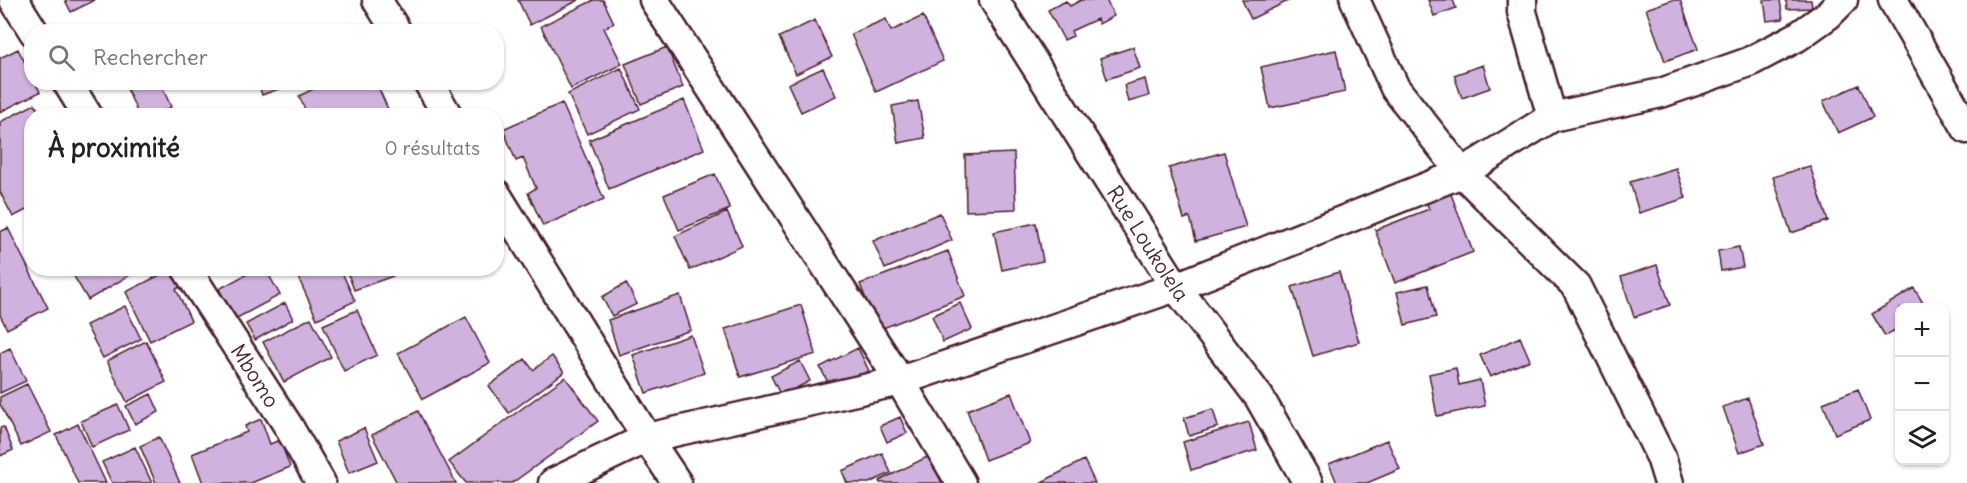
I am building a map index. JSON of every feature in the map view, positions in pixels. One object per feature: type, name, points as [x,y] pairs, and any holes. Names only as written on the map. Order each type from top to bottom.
[{"type":"street","points":[[14,0],[29,24]]},
{"type":"street","points":[[377,0],[392,24]]},
{"type":"street","points":[[654,0],[900,381],[961,483]]},
{"type":"street","name":"Rue Loukolela","points":[[994,0],[1176,287],[1259,397],[1308,483]]},
{"type":"street","points":[[1355,0],[1395,88],[1462,173],[1576,286],[1661,457],[1669,483]]},
{"type":"street","points":[[1522,0],[1522,12],[1552,117]]},
{"type":"street","points":[[553,483],[647,438],[900,381],[1176,287],[1462,173],[1552,117],[1661,93],[1749,62],[1797,37],[1828,15],[1843,0]]},
{"type":"street","points":[[1893,0],[1967,129]]},
{"type":"street","points":[[72,90],[83,108]]},
{"type":"street","points":[[433,90],[443,108]]},
{"type":"street","points":[[504,207],[677,483]]},
{"type":"street","name":"Mbomo","points":[[191,276],[287,424],[321,483]]},
{"type":"building","points":[[65,0],[95,0],[71,12]]},
{"type":"building","points":[[518,0],[579,0],[530,25]]},
{"type":"building","points":[[594,0],[603,0],[614,23],[604,28],[622,64],[571,89],[541,26]]},
{"type":"building","points":[[1081,0],[1106,0],[1114,16],[1099,24],[1097,19],[1071,31],[1073,36],[1064,40],[1048,10],[1066,1],[1070,6]]},
{"type":"building","points":[[1242,0],[1290,0],[1251,19]]},
{"type":"building","points":[[1428,0],[1453,0],[1456,8],[1434,16]]},
{"type":"building","points":[[1672,0],[1680,0],[1698,49],[1665,61],[1646,9]]},
{"type":"building","points":[[1764,0],[1780,0],[1783,19],[1767,21]]},
{"type":"building","points":[[1786,0],[1811,0],[1812,8],[1787,9]]},
{"type":"building","points":[[923,16],[943,61],[876,92],[851,34],[886,19],[891,31]]},
{"type":"building","points":[[815,20],[832,57],[796,74],[779,37]]},
{"type":"building","points":[[667,47],[683,87],[641,104],[625,64]]},
{"type":"building","points":[[1133,47],[1140,68],[1107,79],[1100,58]]},
{"type":"building","points":[[18,49],[24,61],[24,90],[39,90],[40,92],[0,112],[0,58]]},
{"type":"building","points":[[1336,50],[1345,92],[1270,108],[1261,67]]},
{"type":"building","points":[[1483,65],[1490,88],[1462,98],[1454,75]]},
{"type":"building","points":[[621,68],[640,109],[587,134],[568,94]]},
{"type":"building","points":[[823,68],[836,96],[801,112],[788,84]]},
{"type":"building","points":[[1145,79],[1149,96],[1128,102],[1124,85]]},
{"type":"building","points":[[1859,85],[1873,117],[1838,133],[1823,101]]},
{"type":"building","points":[[128,90],[164,90],[171,107],[169,108],[135,108]]},
{"type":"building","points":[[260,90],[276,90],[262,95]]},
{"type":"building","points":[[311,90],[380,90],[387,108],[304,108],[299,96]]},
{"type":"building","points":[[684,100],[704,149],[609,189],[589,140]]},
{"type":"building","points":[[918,101],[925,138],[898,143],[892,106]]},
{"type":"building","points":[[562,103],[604,199],[543,226],[528,193],[536,188],[523,158],[516,161],[504,129]]},
{"type":"building","points":[[24,110],[24,211],[13,217],[0,192],[0,122]]},
{"type":"building","points":[[1224,152],[1246,227],[1196,241],[1190,217],[1184,219],[1169,168]]},
{"type":"building","points":[[1014,153],[1016,209],[966,211],[965,155]]},
{"type":"building","points":[[1810,166],[1828,221],[1791,233],[1773,177]]},
{"type":"building","points":[[1676,168],[1686,198],[1639,213],[1630,182]]},
{"type":"building","points":[[715,174],[730,209],[679,230],[664,195]]},
{"type":"building","points":[[1446,181],[1473,252],[1395,283],[1375,230],[1429,209],[1422,191]]},
{"type":"building","points":[[727,212],[742,246],[690,270],[675,236]]},
{"type":"building","points":[[940,213],[952,240],[885,269],[873,241]]},
{"type":"building","points":[[1036,223],[1043,261],[1002,270],[994,232]]},
{"type":"building","points":[[8,228],[24,260],[24,276],[32,276],[48,308],[7,329],[0,315],[0,232]]},
{"type":"building","points":[[1739,247],[1743,267],[1721,271],[1718,251]]},
{"type":"building","points":[[948,251],[965,296],[878,330],[860,284]]},
{"type":"building","points":[[1657,265],[1670,305],[1634,317],[1621,277]]},
{"type":"building","points":[[1339,272],[1359,342],[1313,356],[1292,287]]},
{"type":"building","points":[[74,276],[128,276],[88,300]]},
{"type":"building","points":[[158,276],[183,276],[190,283],[176,289],[191,321],[150,341],[126,292]]},
{"type":"building","points":[[243,276],[269,276],[280,295],[235,319],[219,289]]},
{"type":"building","points":[[298,276],[344,276],[355,301],[317,319]]},
{"type":"building","points":[[349,276],[393,276],[354,290]]},
{"type":"building","points":[[626,283],[637,304],[612,316],[602,297]]},
{"type":"building","points":[[1428,285],[1436,317],[1405,325],[1397,292]]},
{"type":"building","points":[[1914,288],[1923,303],[1895,303],[1895,330],[1885,336],[1872,314]]},
{"type":"building","points":[[680,295],[691,330],[619,355],[608,320]]},
{"type":"building","points":[[285,303],[293,319],[255,340],[246,324]]},
{"type":"building","points":[[960,303],[972,329],[943,342],[932,316]]},
{"type":"building","points":[[801,305],[816,354],[740,377],[725,329]]},
{"type":"building","points":[[125,306],[141,339],[103,358],[86,325]]},
{"type":"building","points":[[357,310],[377,355],[344,371],[323,325]]},
{"type":"building","points":[[466,317],[490,363],[423,399],[398,353]]},
{"type":"building","points":[[311,318],[331,357],[284,382],[263,342]]},
{"type":"building","points":[[691,335],[704,373],[646,393],[633,355]]},
{"type":"building","points":[[1520,337],[1530,360],[1490,377],[1480,355]]},
{"type":"building","points":[[146,341],[166,382],[127,402],[107,361]]},
{"type":"building","points":[[10,348],[26,381],[0,393],[0,353]]},
{"type":"building","points":[[858,348],[869,371],[832,390],[820,367]]},
{"type":"building","points":[[552,356],[564,372],[509,413],[489,386],[525,359],[533,370]]},
{"type":"building","points":[[800,361],[810,381],[781,396],[771,376]]},
{"type":"building","points":[[1456,368],[1459,385],[1480,380],[1485,406],[1437,416],[1429,374]]},
{"type":"building","points":[[565,377],[598,421],[512,483],[466,483],[449,462]]},
{"type":"building","points":[[27,384],[51,432],[21,446],[0,404],[0,397]]},
{"type":"building","points":[[1858,389],[1870,420],[1835,434],[1823,403]]},
{"type":"building","points":[[1011,393],[1030,443],[985,460],[967,410]]},
{"type":"building","points":[[151,394],[159,412],[135,424],[126,406]]},
{"type":"building","points":[[1748,398],[1764,444],[1739,453],[1723,407]]},
{"type":"building","points":[[118,405],[129,430],[92,447],[81,421]]},
{"type":"building","points":[[1213,409],[1218,427],[1189,436],[1184,418]]},
{"type":"building","points":[[418,411],[456,483],[397,483],[372,435]]},
{"type":"building","points":[[900,417],[907,433],[887,442],[880,426]]},
{"type":"building","points":[[261,419],[270,444],[280,440],[290,467],[251,483],[203,483],[192,454],[247,432],[245,426]]},
{"type":"building","points":[[1249,422],[1257,450],[1191,470],[1183,442]]},
{"type":"building","points":[[78,424],[106,483],[78,483],[56,435]]},
{"type":"building","points":[[4,427],[13,450],[0,456],[0,428]]},
{"type":"building","points":[[364,428],[378,461],[349,473],[336,441]]},
{"type":"building","points":[[159,437],[180,483],[156,483],[140,446]]},
{"type":"building","points":[[1387,440],[1400,469],[1367,483],[1337,483],[1329,464]]},
{"type":"building","points":[[135,447],[152,483],[112,483],[102,462]]},
{"type":"building","points":[[882,453],[891,473],[869,483],[847,483],[842,471]]},
{"type":"building","points":[[929,456],[942,483],[880,483],[879,481]]},
{"type":"building","points":[[1084,460],[1095,483],[1040,483]]}]
